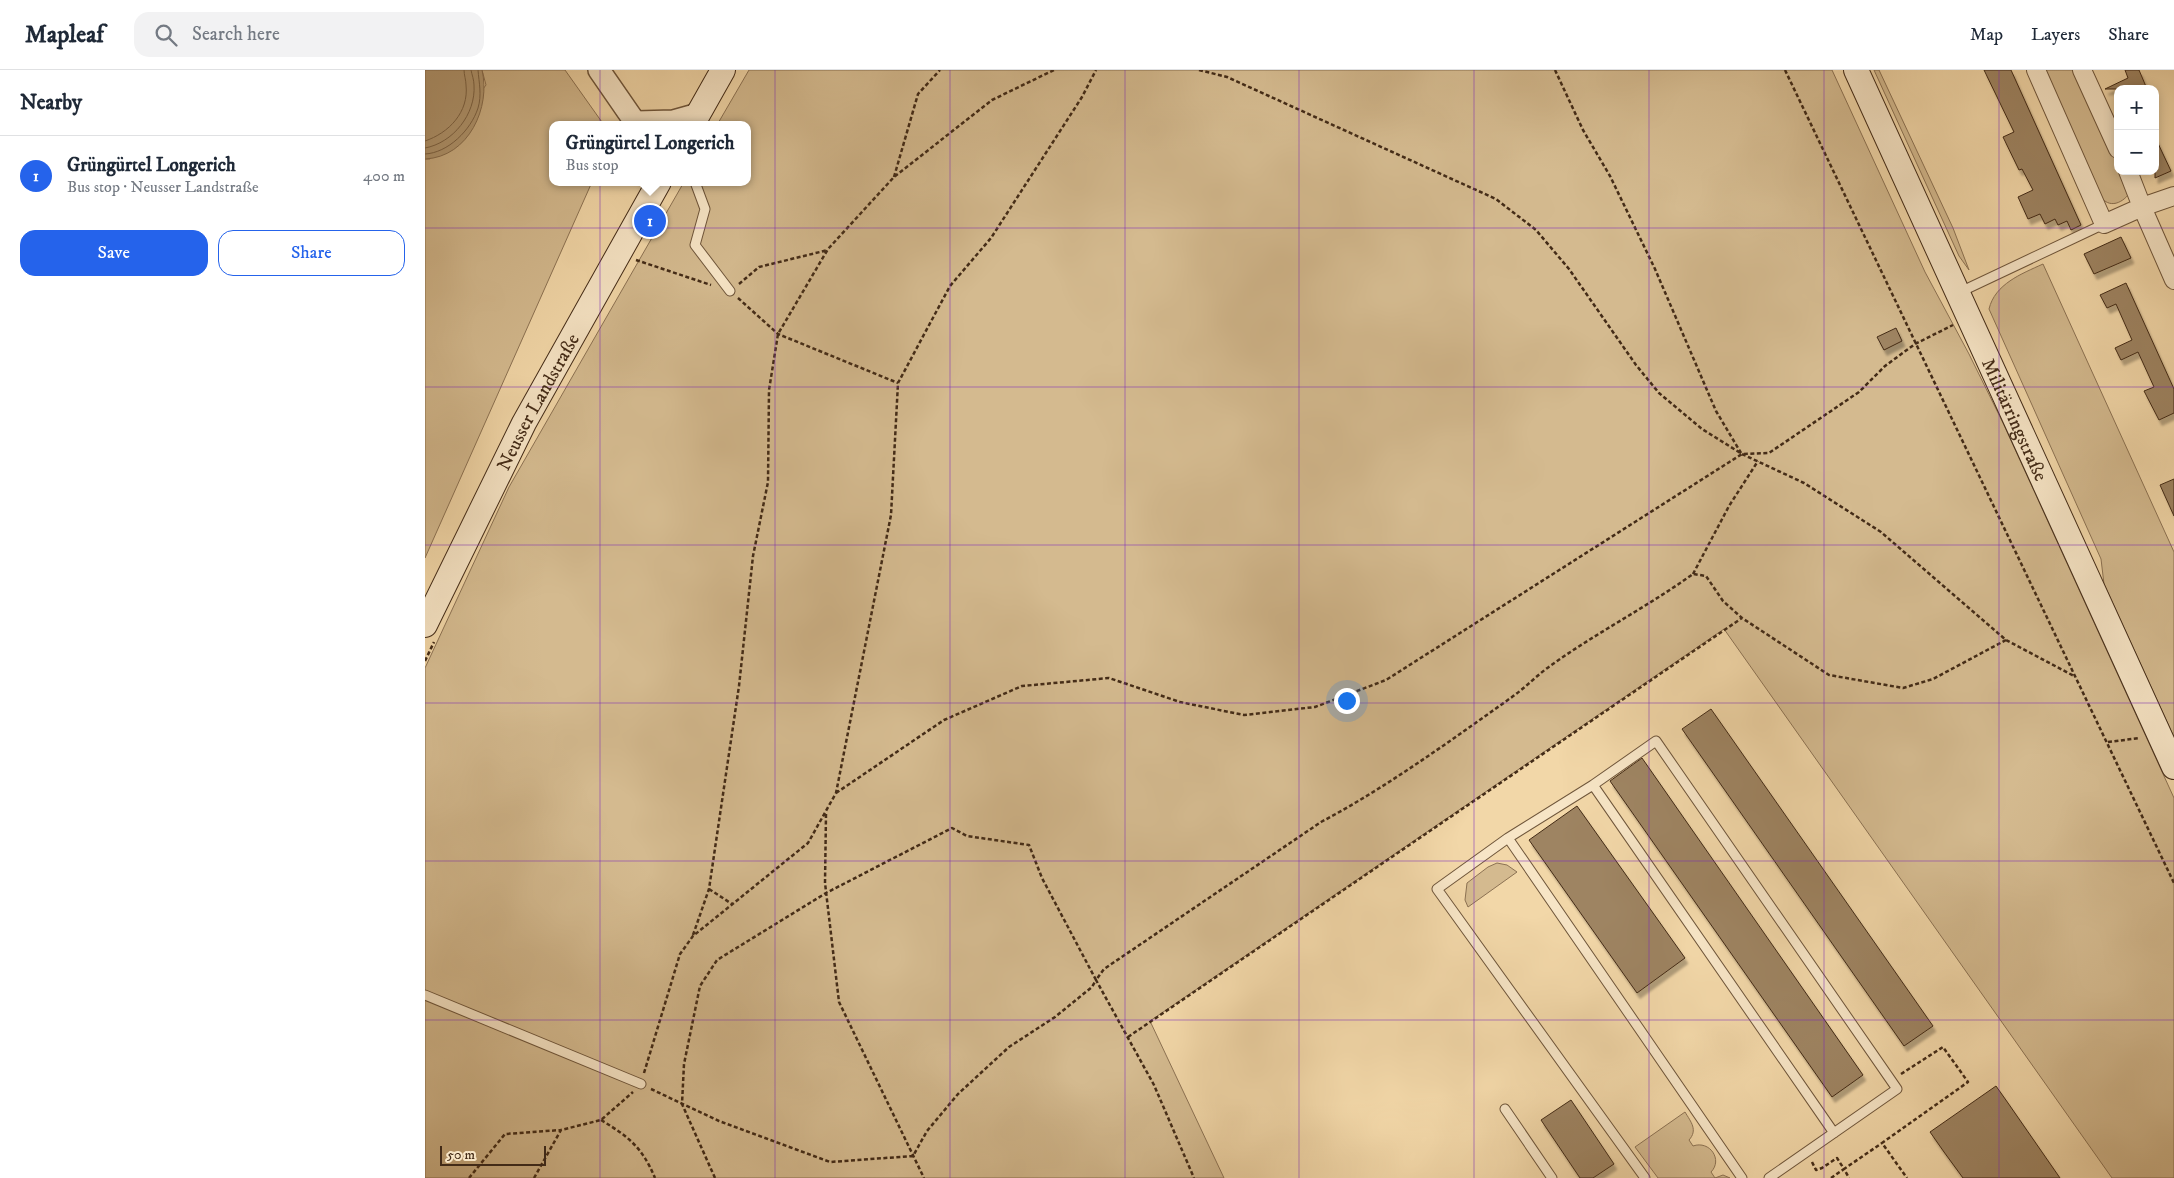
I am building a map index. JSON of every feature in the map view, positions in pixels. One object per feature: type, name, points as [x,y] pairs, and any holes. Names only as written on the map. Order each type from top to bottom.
[{"type":"main road","points":[[695,119],[723,70]]},
{"type":"main road","name":"Militärringstraße","points":[[1857,70],[2174,767]]},
{"type":"main road","name":"Neusser Landstraße","points":[[425,626],[524,423],[620,254],[655,186]]},
{"type":"street","points":[[599,70],[634,121]]},
{"type":"street","points":[[2035,70],[2104,224],[2142,207],[2174,196]]},
{"type":"street","points":[[2082,70],[2114,140]]},
{"type":"street","points":[[673,121],[695,119]]},
{"type":"street","points":[[2130,175],[2174,280]]},
{"type":"lane","points":[[696,186],[705,209],[695,245],[731,291]]},
{"type":"lane","points":[[1961,300],[2104,224]]},
{"type":"lane","points":[[1645,1178],[1437,889],[1508,838],[1593,785],[1656,741],[1897,1089],[1769,1178]]},
{"type":"lane","points":[[1593,785],[1834,1133]]},
{"type":"lane","points":[[1508,838],[1743,1178]]},
{"type":"lane","points":[[425,995],[641,1084]]},
{"type":"lane","points":[[1505,1109],[1552,1178]]},
{"type":"path","points":[[894,177],[918,94],[940,70]]},
{"type":"path","points":[[693,936],[709,889],[739,686],[753,556],[768,482],[769,390],[779,334],[828,250],[894,177],[992,100],[1054,70]]},
{"type":"path","points":[[469,1178],[505,1134],[561,1130],[601,1120],[641,1084],[680,954],[693,936],[809,843],[836,793],[891,516],[898,383],[950,286],[991,238],[1082,97],[1096,70]]},
{"type":"path","points":[[1199,70],[1227,76],[1496,199],[1536,230],[1569,270],[1636,365],[1659,393],[1701,429],[1742,454],[1804,483],[1881,532],[2006,640],[2074,676]]},
{"type":"path","points":[[1555,70],[1583,130],[1610,176],[1651,261],[1716,411],[1742,454]]},
{"type":"path","points":[[1785,70],[2174,883]]},
{"type":"path","points":[[731,291],[759,266],[828,250]]},
{"type":"path","points":[[620,254],[649,266],[731,291],[779,334],[898,383]]},
{"type":"path","points":[[836,793],[944,720],[1022,686],[1109,678],[1180,702],[1244,715],[1315,707],[1387,680],[1742,454],[1769,453],[1859,392],[1885,366],[1915,344],[1954,324],[1955,312],[1961,300]]},
{"type":"path","points":[[913,1156],[927,1131],[958,1094],[1009,1047],[1055,1017],[1093,987],[1104,969],[1321,822],[1364,798],[1513,696],[1549,667],[1634,611],[1663,596],[1693,574],[1729,506],[1758,461]]},
{"type":"path","points":[[1693,574],[1706,576],[1723,601],[1742,618],[1829,675],[1903,688],[1933,679],[2006,640]]},
{"type":"path","points":[[1127,1037],[1742,618]]},
{"type":"path","points":[[826,812],[826,893],[839,1002],[924,1178]]},
{"type":"path","points":[[715,1178],[682,1104],[684,1064],[700,986],[717,960],[826,893],[951,828],[967,836],[1029,844],[1042,878],[1154,1085],[1194,1178]]},
{"type":"path","points":[[709,889],[732,904]]},
{"type":"path","points":[[1831,1178],[1968,1082],[1943,1047],[1891,1080]]},
{"type":"path","points":[[641,1084],[719,1121],[830,1162],[913,1156]]},
{"type":"path","points":[[601,1120],[630,1138],[650,1166],[655,1178]]},
{"type":"path","points":[[534,1178],[561,1130]]},
{"type":"path","points":[[1882,1143],[1907,1178]]},
{"type":"path","points":[[1822,1168],[1837,1158],[1849,1178]]},
{"type":"shaded area","points":[[482,70],[565,70],[601,121],[549,121],[549,186],[590,186],[425,558],[425,159],[430,159],[486,85]]},
{"type":"shaded area","points":[[749,70],[1832,70],[1925,272],[2003,423],[2174,798],[2174,1178],[2112,1178],[1724,629],[1150,1021],[1224,1178],[425,1178],[425,668],[509,487],[682,186],[751,186],[751,121],[719,121]]},
{"type":"shaded area","points":[[1874,70],[1879,70],[1953,228],[1969,270],[1959,256]]},
{"type":"shaded area","points":[[2044,70],[2078,70],[2114,148],[2114,175],[2125,175],[2129,194],[2119,202],[2111,204],[2101,197]]},
{"type":"shaded area","points":[[2043,264],[2174,552],[2174,737],[2104,584],[2101,559],[1989,309],[1992,300],[2003,286],[2018,276]]},
{"type":"shaded area","points":[[1497,863],[1507,865],[1517,872],[1468,907],[1465,900],[1467,883],[1488,867]]},
{"type":"shaded area","points":[[1685,1112],[1693,1126],[1693,1133],[1689,1140],[1693,1146],[1705,1146],[1713,1152],[1716,1162],[1711,1172],[1715,1178],[1658,1178],[1635,1147]]},
{"type":"shaded area","points":[[1723,1175],[1730,1178],[1715,1178]]},
{"type":"water","points":[[425,70],[482,70],[484,84],[480,114],[465,140],[454,149],[440,156],[425,159]]},
{"type":"building","points":[[1984,70],[2011,70],[2081,225],[2071,230],[2067,221],[2058,225],[2055,219],[2045,224],[2040,214],[2028,219],[2018,197],[2033,190],[2022,169],[2019,170],[2003,137],[2014,132]]},
{"type":"building","points":[[2125,70],[2139,70],[2145,85],[2114,85],[2114,89],[2105,89],[2128,78]]},
{"type":"building","points":[[2159,146],[2171,171],[2155,178],[2155,175],[2159,175]]},
{"type":"building","points":[[2121,237],[2131,258],[2094,274],[2084,254]]},
{"type":"building","points":[[2126,283],[2174,389],[2174,413],[2159,420],[2144,391],[2154,387],[2138,352],[2121,360],[2115,348],[2132,340],[2116,304],[2107,308],[2100,295]]},
{"type":"building","points":[[1896,328],[1902,341],[1884,350],[1877,337]]},
{"type":"building","points":[[2174,479],[2174,516],[2160,485]]},
{"type":"building","points":[[1711,709],[1933,1026],[1904,1046],[1682,729]]},
{"type":"building","points":[[1642,758],[1863,1075],[1832,1097],[1610,781]]},
{"type":"building","points":[[1577,806],[1685,958],[1637,993],[1529,840]]},
{"type":"building","points":[[1996,1086],[2060,1178],[1963,1178],[1930,1132]]},
{"type":"building","points":[[1571,1100],[1614,1164],[1593,1178],[1580,1178],[1541,1120]]},
{"type":"place","name":"Grüngürtel Longerich","points":[[650,221]]}]
